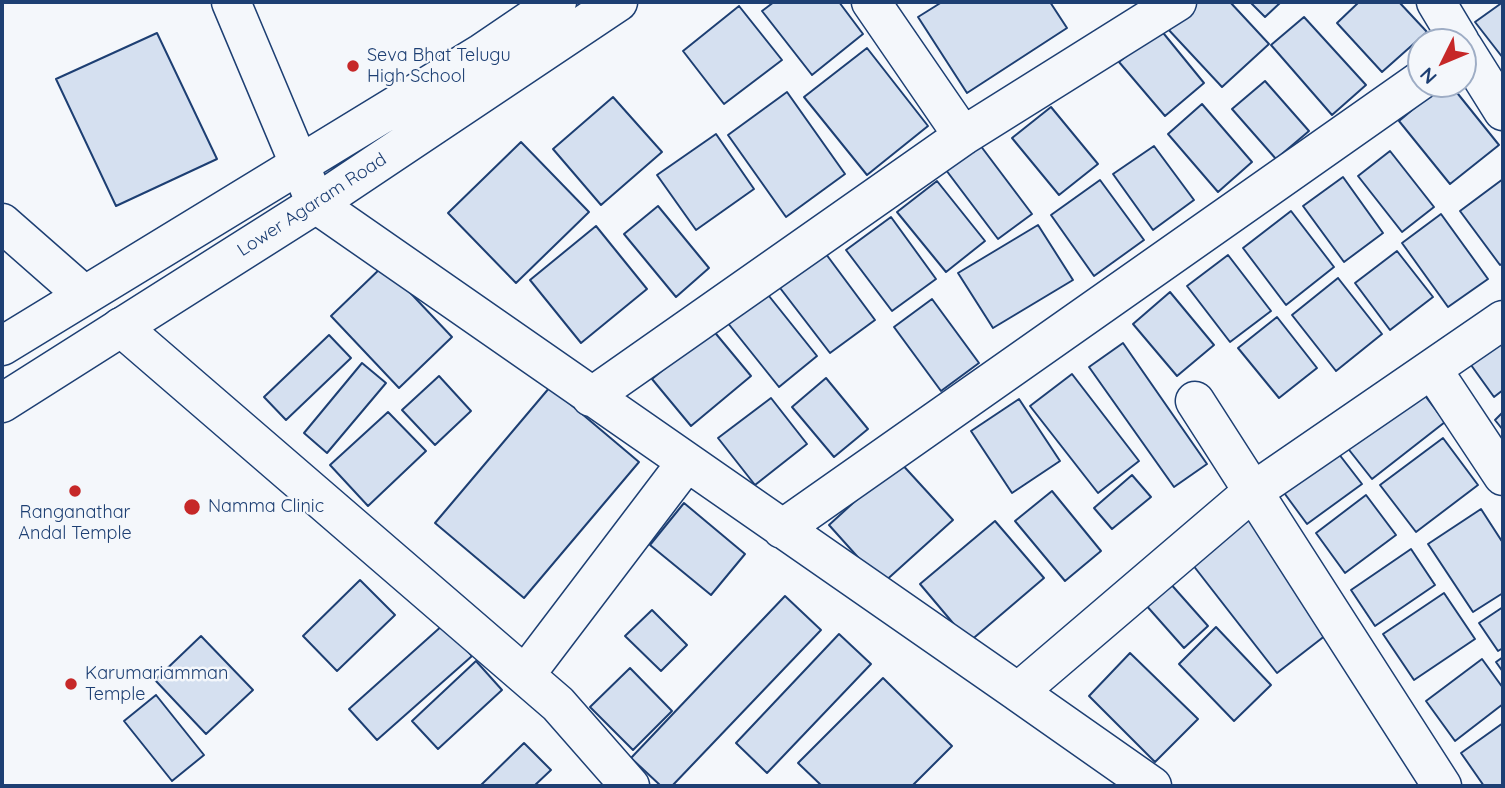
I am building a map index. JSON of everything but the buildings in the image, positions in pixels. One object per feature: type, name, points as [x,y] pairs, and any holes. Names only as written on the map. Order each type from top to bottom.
[{"type":"street","points":[[231,2],[316,204],[1152,786]]},
{"type":"street","points":[[2,346],[482,53],[557,2]]},
{"type":"street","name":"Lower Agaram Road","points":[[2,403],[316,204],[618,2]]},
{"type":"street","points":[[871,2],[962,136]]},
{"type":"street","points":[[591,397],[962,136],[1177,2]]},
{"type":"street","points":[[1436,2],[1451,28]]},
{"type":"street","points":[[1477,70],[1503,111]]},
{"type":"street","points":[[782,529],[1407,90]]},
{"type":"street","points":[[2,223],[84,295]]},
{"type":"street","points":[[1018,692],[1251,492],[1503,320]]},
{"type":"street","points":[[121,327],[526,674],[558,704],[630,786]]},
{"type":"street","points":[[1432,369],[1503,476]]},
{"type":"street","points":[[1195,401],[1442,786]]},
{"type":"street","points":[[526,674],[686,463]]},
{"type":"place","name":"Seva Bhat Telugu High School","points":[[353,66]]},
{"type":"place","name":"Ranganathar Andal Temple","points":[[75,491]]},
{"type":"place","name":"Namma Clinic","points":[[192,507]]},
{"type":"place","name":"Karumariamman Temple","points":[[71,684]]}]
